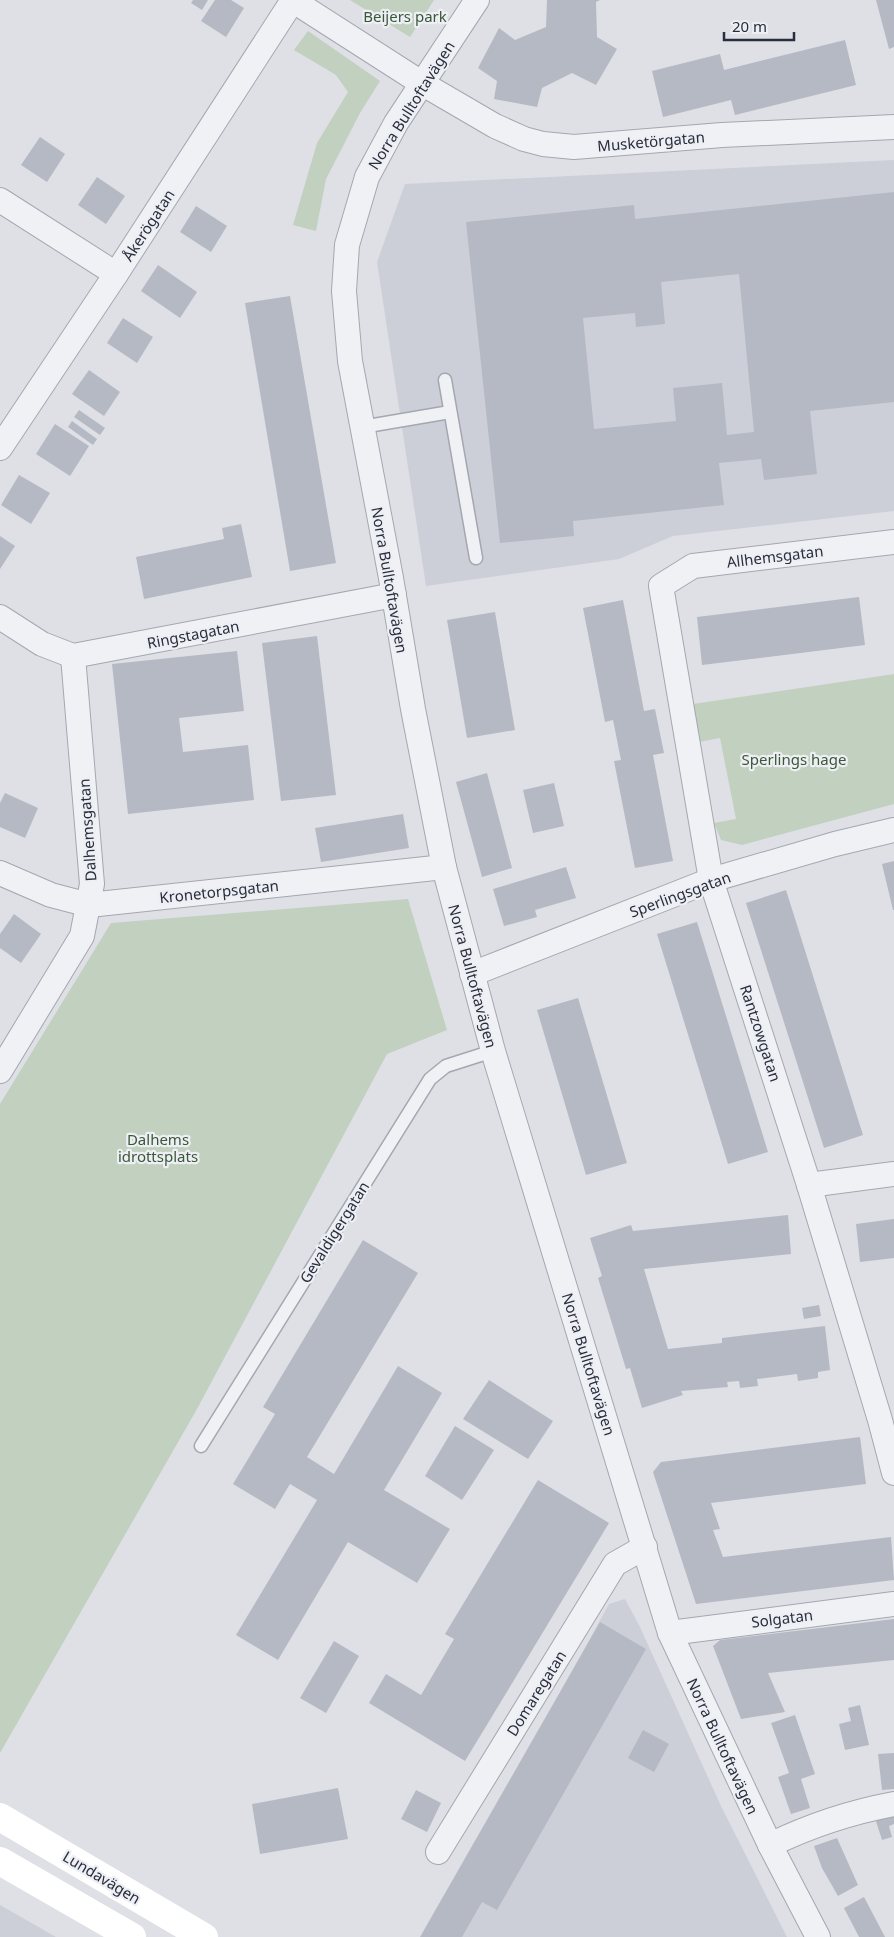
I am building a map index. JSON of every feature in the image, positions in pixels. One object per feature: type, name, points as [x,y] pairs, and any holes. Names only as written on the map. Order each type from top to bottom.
[{"type":"main road","name":"Lundavägen","points":[[0,1817],[204,1937]]},
{"type":"main road","points":[[0,1860],[132,1937]]},
{"type":"street","name":"Musketörgatan","points":[[293,0],[423,84],[495,126],[524,139],[543,144],[574,147],[722,135],[894,126]]},
{"type":"street","name":"Åkerögatan","points":[[0,448],[116,274],[293,0]]},
{"type":"street","name":"Norra Bulltoftavägen","points":[[477,0],[396,123],[367,176],[347,245],[344,291],[350,361],[395,583],[413,709],[444,867],[493,1050],[670,1632],[770,1845],[818,1937]]},
{"type":"street","points":[[0,200],[116,274]]},
{"type":"street","name":"Allhemsgatan","points":[[661,586],[693,566],[894,542]]},
{"type":"street","name":"Ringstagatan","points":[[73,656],[395,583]]},
{"type":"street","name":"Rantzowgatan","points":[[661,586],[711,880],[809,1185],[887,1419],[894,1472]]},
{"type":"street","points":[[0,617],[42,644],[73,656]]},
{"type":"street","name":"Dalhemsgatan","points":[[0,1071],[82,936],[89,905],[92,884],[73,656]]},
{"type":"street","name":"Sperlingsgatan","points":[[472,974],[711,880],[835,844],[894,830]]},
{"type":"street","name":"Kronetorpsgatan","points":[[0,873],[51,895],[89,905],[444,867]]},
{"type":"street","points":[[809,1185],[894,1174]]},
{"type":"street","name":"Domaregatan","points":[[438,1852],[616,1564],[645,1547]]},
{"type":"street","name":"Solgatan","points":[[670,1632],[894,1604]]},
{"type":"street","points":[[770,1845],[793,1834],[868,1809],[894,1804]]},
{"type":"lane","points":[[445,380],[476,558]]},
{"type":"lane","points":[[362,427],[450,412]]},
{"type":"lane","name":"Gevaldigergatan","points":[[201,1446],[430,1079],[446,1066],[493,1050]]},
{"type":"shaded area","points":[[894,160],[894,511],[673,536],[619,559],[426,586],[377,262],[405,184]]},
{"type":"shaded area","points":[[625,1599],[640,1627],[721,1806],[787,1937],[426,1937],[609,1604]]},
{"type":"shaded area","points":[[0,1905],[56,1937],[0,1937]]},
{"type":"green space","name":"Beijers park","points":[[350,0],[434,0],[410,37]]},
{"type":"green space","points":[[308,31],[380,81],[360,113],[326,179],[316,231],[293,225],[317,143],[348,92],[336,75],[294,50]]},
{"type":"green space","name":"Sperlings hage","points":[[894,674],[894,804],[742,845],[721,840],[714,823],[736,819],[720,738],[699,742],[693,704]]},
{"type":"green space","name":"Dalhems idrottsplats","points":[[408,899],[447,1030],[387,1054],[197,1409],[0,1753],[0,1104],[111,923]]},
{"type":"building","points":[[193,0],[208,0],[202,10],[191,3]]},
{"type":"building","points":[[215,0],[231,0],[244,8],[226,37],[201,21]]},
{"type":"building","points":[[547,0],[600,0],[596,2],[597,37],[617,49],[596,85],[572,73],[542,88],[537,107],[494,99],[497,81],[478,68],[499,28],[515,40],[546,27]]},
{"type":"building","points":[[876,0],[894,0],[894,47],[889,49]]},
{"type":"building","points":[[845,40],[856,85],[735,115],[731,100],[663,117],[652,71],[720,54],[724,70]]},
{"type":"building","points":[[40,137],[65,154],[47,182],[21,165]]},
{"type":"building","points":[[97,177],[125,196],[106,224],[78,205]]},
{"type":"building","points":[[894,192],[894,402],[810,411],[817,474],[764,480],[761,459],[719,463],[724,505],[573,521],[574,536],[500,543],[466,222],[634,205],[635,219]],"holes":[[[739,274],[754,432],[727,435],[722,383],[673,388],[676,421],[594,429],[583,318],[635,313],[636,327],[665,324],[661,282]]]},
{"type":"building","points":[[196,206],[227,226],[211,252],[180,232]]},
{"type":"building","points":[[158,265],[197,292],[180,318],[141,291]]},
{"type":"building","points":[[290,296],[336,563],[290,571],[245,303]]},
{"type":"building","points":[[123,318],[153,337],[137,363],[107,343]]},
{"type":"building","points":[[89,370],[120,392],[104,416],[72,394]]},
{"type":"building","points":[[79,410],[105,428],[100,435],[74,417]]},
{"type":"building","points":[[72,421],[97,439],[93,445],[68,427]]},
{"type":"building","points":[[55,424],[89,446],[70,476],[36,454]]},
{"type":"building","points":[[19,475],[50,493],[31,524],[1,505]]},
{"type":"building","points":[[241,524],[252,577],[144,599],[136,557],[224,539],[222,528]]},
{"type":"building","points":[[0,536],[15,546],[0,569]]},
{"type":"building","points":[[859,597],[865,645],[702,665],[697,617]]},
{"type":"building","points":[[623,600],[644,711],[655,709],[664,753],[653,755],[673,861],[635,868],[614,761],[621,760],[613,720],[605,722],[583,608]]},
{"type":"building","points":[[495,612],[515,730],[467,738],[447,620]]},
{"type":"building","points":[[317,636],[336,795],[281,801],[262,643]]},
{"type":"building","points":[[237,651],[244,711],[179,718],[183,752],[248,745],[254,800],[128,814],[112,664]]},
{"type":"building","points":[[487,773],[512,868],[482,877],[456,782]]},
{"type":"building","points":[[554,783],[564,826],[533,833],[523,790]]},
{"type":"building","points":[[5,793],[38,808],[25,838],[0,827],[0,803]]},
{"type":"building","points":[[403,814],[409,848],[321,862],[315,828]]},
{"type":"building","points":[[894,861],[894,910],[893,910],[882,864]]},
{"type":"building","points":[[566,867],[576,898],[535,910],[537,917],[504,926],[493,889]]},
{"type":"building","points":[[786,890],[863,1135],[824,1148],[746,903]]},
{"type":"building","points":[[14,914],[41,934],[21,963],[0,948],[0,934]]},
{"type":"building","points":[[697,922],[768,1152],[728,1164],[657,934]]},
{"type":"building","points":[[578,998],[627,1163],[586,1175],[537,1010]]},
{"type":"building","points":[[788,1215],[791,1254],[644,1269],[668,1349],[722,1343],[722,1338],[825,1326],[830,1370],[818,1372],[818,1378],[798,1381],[797,1374],[757,1379],[758,1386],[740,1388],[739,1381],[727,1382],[728,1387],[681,1391],[683,1395],[642,1408],[630,1368],[626,1369],[598,1278],[602,1276],[590,1238],[631,1225],[633,1231]]},
{"type":"building","points":[[894,1219],[894,1258],[860,1262],[856,1224]]},
{"type":"building","points":[[363,1240],[418,1273],[307,1457],[334,1474],[398,1366],[442,1393],[384,1490],[450,1529],[417,1583],[348,1542],[278,1660],[236,1635],[317,1500],[290,1484],[275,1509],[233,1484],[275,1414],[263,1407]]},
{"type":"building","points":[[819,1305],[821,1316],[804,1319],[802,1308]]},
{"type":"building","points":[[489,1380],[553,1421],[528,1459],[463,1419]]},
{"type":"building","points":[[455,1426],[494,1450],[462,1500],[425,1476]]},
{"type":"building","points":[[860,1437],[866,1484],[711,1503],[720,1529],[713,1530],[723,1557],[891,1537],[894,1580],[696,1604],[653,1472],[661,1462]]},
{"type":"building","points":[[538,1480],[609,1523],[465,1761],[369,1703],[386,1674],[421,1695],[454,1639],[445,1634]]},
{"type":"building","points":[[894,1619],[894,1660],[768,1673],[785,1712],[741,1719],[713,1646],[720,1640]]},
{"type":"building","points":[[600,1622],[646,1649],[497,1910],[482,1902],[462,1937],[420,1937]]},
{"type":"building","points":[[334,1641],[359,1656],[326,1713],[300,1698]]},
{"type":"building","points":[[860,1705],[869,1745],[845,1750],[839,1724],[851,1721],[848,1708]]},
{"type":"building","points":[[795,1715],[815,1774],[801,1779],[810,1808],[791,1814],[778,1777],[789,1773],[771,1723]]},
{"type":"building","points":[[643,1730],[669,1744],[654,1772],[628,1758]]},
{"type":"building","points":[[894,1753],[894,1789],[882,1790],[878,1754]]},
{"type":"building","points":[[338,1788],[348,1839],[260,1854],[252,1804]]},
{"type":"building","points":[[416,1790],[441,1803],[427,1832],[401,1819]]},
{"type":"building","points":[[894,1809],[894,1824],[889,1826],[892,1837],[882,1840],[874,1815]]},
{"type":"building","points":[[837,1838],[858,1885],[838,1896],[822,1868],[814,1846]]},
{"type":"building","points":[[864,1897],[885,1937],[859,1937],[844,1908]]}]
